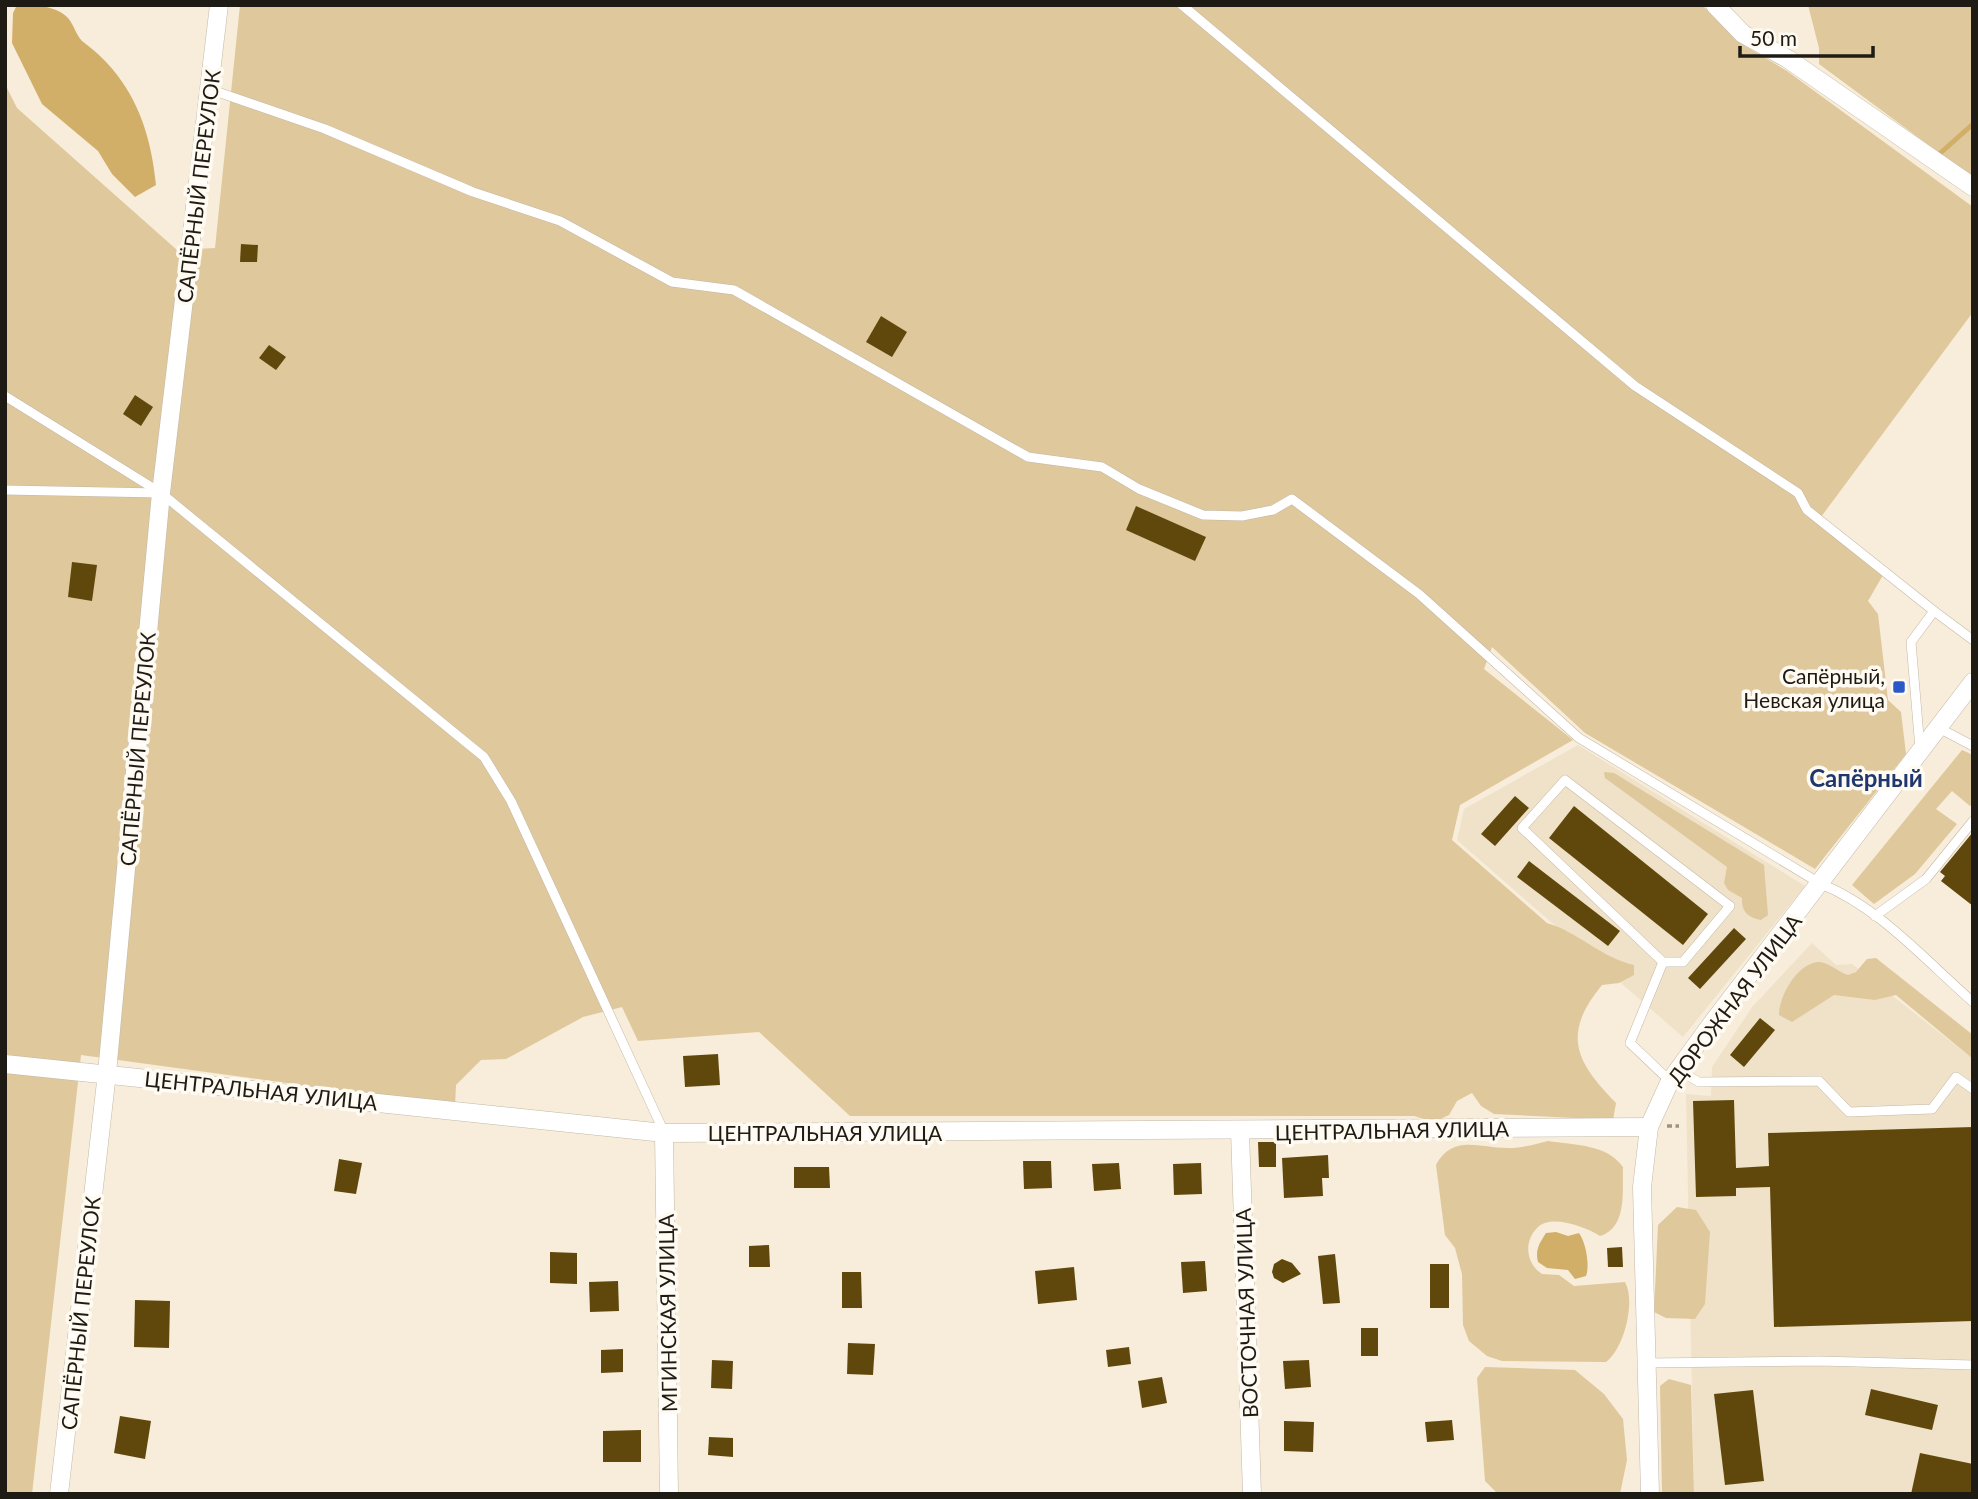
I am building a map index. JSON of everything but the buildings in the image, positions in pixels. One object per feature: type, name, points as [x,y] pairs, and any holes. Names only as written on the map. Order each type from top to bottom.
[{"type":"street","name":"САПЁРНЫЙ ПЕРЕУЛОК","points":[[60,1494],[107,1073],[161,493],[219,5]]},
{"type":"street","points":[[1715,5],[1743,34],[1788,59],[1973,187]]},
{"type":"street","name":"ДОРОЖНАЯ УЛИЦА","points":[[1650,1494],[1642,1187],[1649,1127],[1674,1075],[1973,682]]},
{"type":"street","name":"ЦЕНТРАЛЬНАЯ УЛИЦА","points":[[5,1064],[664,1133],[1649,1127]]},
{"type":"street","name":"ВОСТОЧНАЯ УЛИЦА","points":[[1240,1131],[1252,1494]]},
{"type":"street","name":"МГИНСКАЯ УЛИЦА","points":[[664,1133],[669,1494]]},
{"type":"lane","points":[[1182,5],[1636,386],[1798,493],[1807,510],[1973,640]]},
{"type":"lane","points":[[209,89],[325,129],[473,192],[560,221],[672,282],[734,290],[1028,457],[1102,467],[1139,489],[1203,514],[1242,516],[1273,510],[1292,499],[1419,594],[1579,738],[1821,884],[1842,892],[1875,916],[1973,1002]]},
{"type":"lane","points":[[5,396],[161,493],[484,757],[510,801],[664,1133]]},
{"type":"lane","points":[[5,490],[161,493]]},
{"type":"lane","points":[[1920,749],[1911,642],[1934,611]]},
{"type":"lane","points":[[1937,726],[1973,746]]},
{"type":"lane","points":[[1565,780],[1731,906],[1683,962],[1663,962],[1522,828],[1565,780]]},
{"type":"lane","points":[[1875,916],[1926,879],[1973,821]]},
{"type":"lane","points":[[1663,962],[1630,1042],[1674,1075],[1699,1082],[1819,1081],[1849,1112],[1931,1109],[1956,1077],[1973,1089]]},
{"type":"lane","points":[[1646,1363],[1818,1361],[1973,1365]]},
{"type":"shaded area","points":[[17,5],[44,7],[63,14],[82,41],[97,53],[123,83],[146,131],[156,185],[135,197],[112,174],[98,151],[42,104],[12,43],[13,13]]},
{"type":"shaded area","points":[[240,5],[1702,5],[1740,43],[1787,71],[1973,207],[1973,312],[1818,521],[1883,575],[1868,601],[1878,614],[1888,700],[1901,712],[1906,754],[1815,869],[1585,733],[1492,647],[1484,669],[1573,740],[1460,805],[1452,840],[1547,923],[1569,932],[1611,957],[1634,965],[1634,975],[1619,983],[1602,985],[1581,1019],[1578,1033],[1583,1061],[1616,1103],[1613,1120],[1494,1114],[1481,1106],[1472,1093],[1457,1101],[1449,1115],[1434,1122],[1414,1116],[850,1116],[759,1032],[638,1041],[622,1007],[583,1017],[506,1059],[481,1060],[456,1085],[455,1106],[81,1055],[32,1494],[5,1494],[5,84],[17,108],[177,250],[215,248]]},
{"type":"shaded area","points":[[1808,5],[1973,5],[1973,178],[1819,64],[1819,48]]},
{"type":"shaded area","points":[[1578,745],[1805,886],[1683,1037],[1457,840],[1464,809]]},
{"type":"shaded area","points":[[1962,750],[1973,755],[1973,803],[1970,806],[1952,791],[1936,809],[1957,824],[1915,874],[1874,904],[1852,885]]},
{"type":"shaded area","points":[[1604,772],[1614,773],[1764,865],[1768,915],[1761,920],[1749,916],[1744,910],[1742,898],[1728,890],[1724,883],[1727,867],[1605,778]]},
{"type":"shaded area","points":[[1812,943],[1836,965],[1852,964],[1973,1059],[1973,1494],[1694,1494],[1686,1094],[1711,1096],[1712,1067],[1753,1006]]},
{"type":"shaded area","points":[[1876,958],[1973,1035],[1973,1059],[1896,995],[1875,1000],[1834,995],[1792,1022],[1779,1015],[1785,991],[1796,975],[1809,964],[1825,963],[1848,975],[1856,972],[1867,959]]},
{"type":"shaded area","points":[[1548,1141],[1599,1150],[1616,1159],[1623,1167],[1622,1207],[1615,1225],[1609,1231],[1600,1236],[1578,1226],[1560,1222],[1544,1223],[1533,1233],[1528,1245],[1530,1258],[1542,1274],[1559,1275],[1574,1286],[1625,1282],[1629,1312],[1618,1347],[1606,1362],[1502,1361],[1487,1356],[1469,1341],[1463,1325],[1462,1274],[1455,1248],[1445,1235],[1436,1165],[1443,1155],[1459,1146],[1515,1148]]},
{"type":"shaded area","points":[[1677,1207],[1696,1210],[1710,1232],[1705,1304],[1695,1319],[1666,1318],[1654,1312],[1658,1225]]},
{"type":"shaded area","points":[[1556,1232],[1568,1236],[1579,1233],[1587,1254],[1586,1276],[1575,1279],[1568,1270],[1547,1268],[1538,1262],[1537,1250],[1541,1240],[1546,1233]]},
{"type":"shaded area","points":[[1485,1367],[1575,1370],[1604,1394],[1623,1419],[1627,1460],[1620,1494],[1498,1494],[1485,1481],[1477,1378]]},
{"type":"shaded area","points":[[1669,1379],[1691,1385],[1694,1494],[1662,1494],[1660,1386]]},
{"type":"waterway","points":[[1937,156],[1973,124]]},
{"type":"place","name":"Сапёрный, Невская улица","points":[[1899,687]]},
{"type":"district","name":"Сапёрный","points":[[1866,777]]}]
